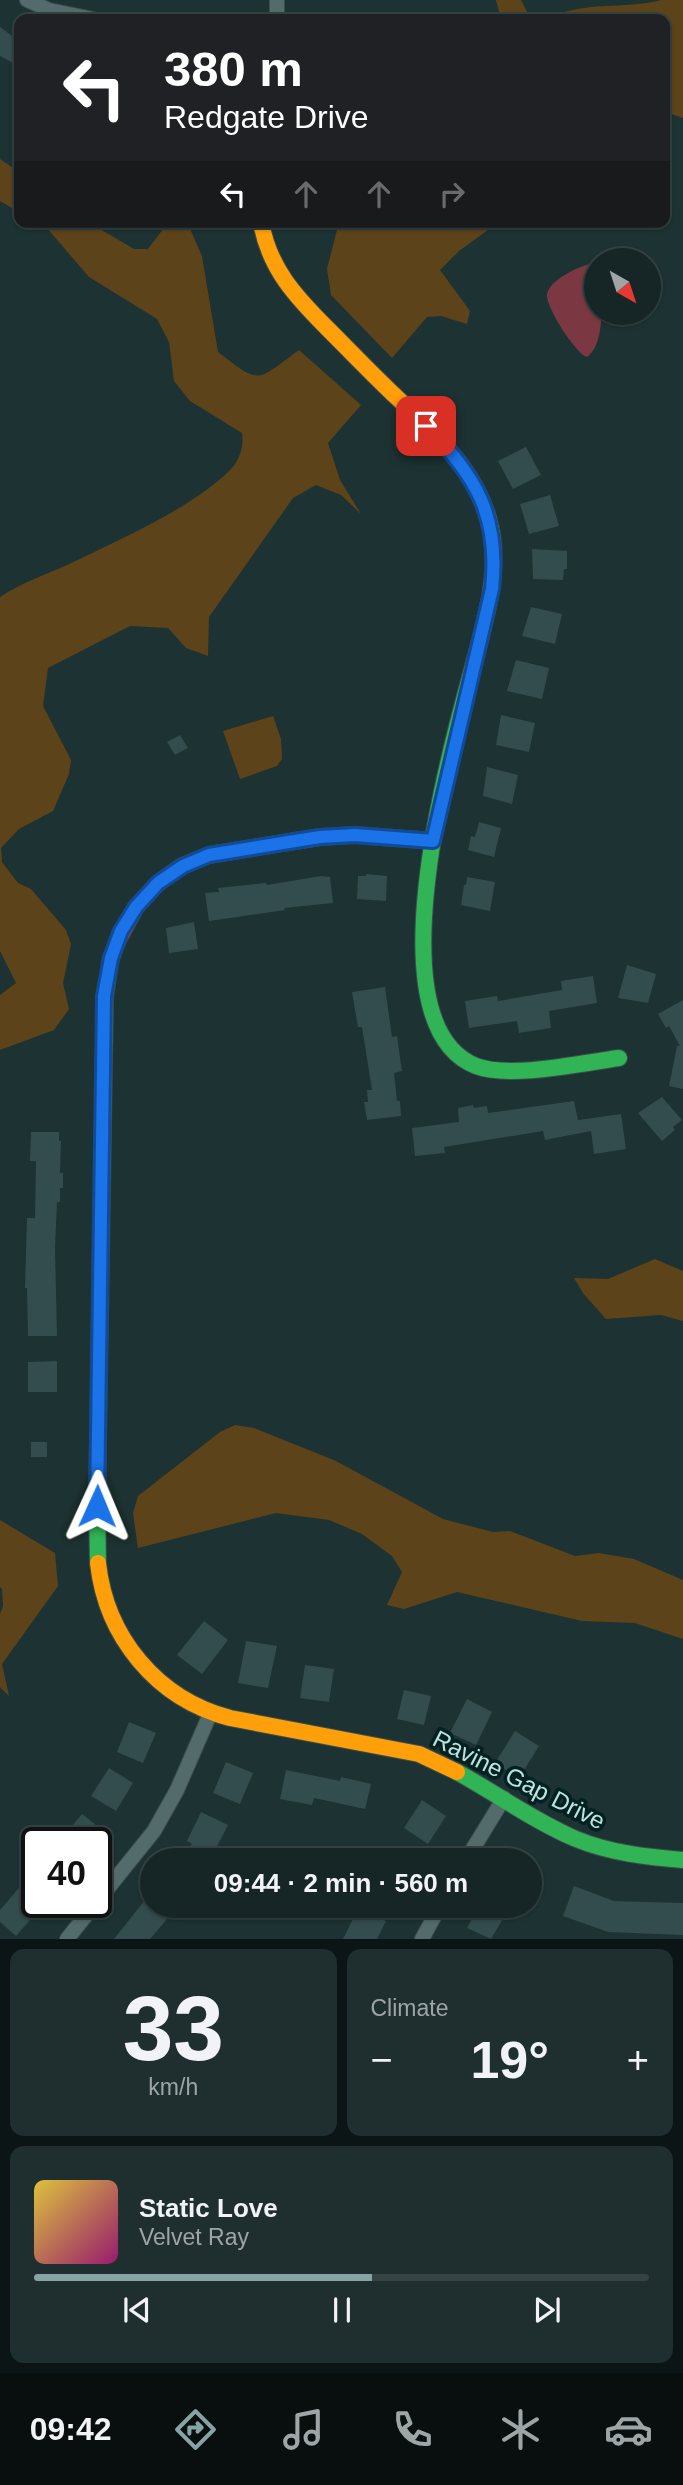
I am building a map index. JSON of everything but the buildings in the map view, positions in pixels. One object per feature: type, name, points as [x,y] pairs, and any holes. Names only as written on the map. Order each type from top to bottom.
[{"type":"street","points":[[27,0],[49,10],[69,14]]},
{"type":"street","points":[[262,228],[272,261],[288,288],[445,445],[468,472],[481,495],[489,520],[494,547],[492,589],[433,841],[423,899],[428,994],[432,1019],[439,1035],[450,1048],[477,1067],[508,1071],[619,1058]]},
{"type":"street","name":"Ravine Gap Drive","points":[[433,841],[385,836],[343,836],[240,848],[209,855],[183,866],[158,883],[136,907],[121,931],[111,958],[104,996],[97,1506],[100,1577],[106,1604],[134,1655],[177,1695],[197,1707],[419,1754],[443,1763],[577,1839],[632,1855],[683,1860]]},
{"type":"street","points":[[67,1939],[154,1831],[177,1790],[211,1712]]},
{"type":"street","points":[[474,1848],[504,1798]]},
{"type":"street","points":[[422,1939],[433,1918]]},
{"type":"shaded area","points":[[496,0],[521,0],[528,14],[500,14]]},
{"type":"shaded area","points":[[683,0],[683,118],[670,114],[670,14],[559,14],[589,7]]},
{"type":"shaded area","points":[[0,159],[14,169],[14,209],[0,201]]},
{"type":"shaded area","points":[[47,228],[99,228],[134,249],[148,249],[163,228],[191,228],[202,256],[218,352],[243,370],[259,375],[299,350],[361,405],[328,443],[340,480],[361,514],[341,495],[316,485],[293,498],[209,617],[208,656],[186,648],[168,628],[130,626],[48,668],[43,706],[71,760],[69,774],[53,811],[19,829],[1,848],[2,862],[18,883],[31,889],[66,930],[71,944],[63,983],[69,1009],[54,1030],[0,1050],[0,995],[16,983],[0,951],[0,597],[174,511],[213,485],[233,467],[242,443],[242,433],[190,401],[174,381],[169,342],[157,319],[89,277]]},
{"type":"shaded area","points":[[337,228],[491,228],[459,251],[440,270],[470,311],[467,324],[441,316],[427,317],[392,358],[331,295],[327,269]]},
{"type":"shaded area","points":[[584,266],[584,326],[601,326],[597,343],[587,357],[576,348],[562,329],[548,300],[549,288],[568,273]]},
{"type":"shaded area","points":[[273,716],[281,739],[282,759],[277,766],[240,779],[223,731]]},
{"type":"shaded area","points":[[655,1259],[683,1271],[683,1321],[661,1315],[606,1319],[583,1293],[574,1278],[608,1279]]},
{"type":"shaded area","points":[[235,1425],[254,1428],[336,1461],[443,1519],[493,1532],[510,1531],[575,1556],[599,1553],[634,1559],[683,1580],[683,1639],[635,1623],[582,1621],[457,1592],[404,1609],[387,1605],[402,1572],[392,1556],[362,1534],[329,1520],[276,1513],[138,1548],[133,1513],[138,1496],[220,1432]]},
{"type":"shaded area","points":[[0,1520],[55,1553],[58,1586],[2,1664],[9,1696],[0,1687],[0,1614],[3,1606],[0,1587]]},
{"type":"traffic: fast","points":[[478,648],[453,742],[428,872],[423,936],[428,994],[444,1039],[476,1066],[490,1070],[526,1070],[619,1058]]},
{"type":"traffic: fast","points":[[98,1563],[105,996],[111,958],[118,940]]},
{"type":"traffic: fast","points":[[457,1772],[530,1816],[576,1839],[615,1851],[683,1860]]},
{"type":"traffic: slow","points":[[262,228],[270,253],[294,293],[441,441],[470,478],[481,498],[489,520],[494,556],[490,596],[478,648]]},
{"type":"traffic: slow","points":[[98,1563],[103,1590],[124,1640],[158,1680],[180,1696],[204,1709],[230,1718],[419,1754],[457,1772]]},
{"type":"traffic: jam","points":[[118,940],[136,907],[158,883],[182,866],[209,855],[320,837],[355,835],[433,841]]},
{"type":"route","points":[[97,1506],[104,996],[111,958],[121,931],[136,907],[158,883],[183,866],[209,855],[320,837],[385,836],[433,841],[492,589],[494,547],[481,495],[468,472],[426,426]]}]
